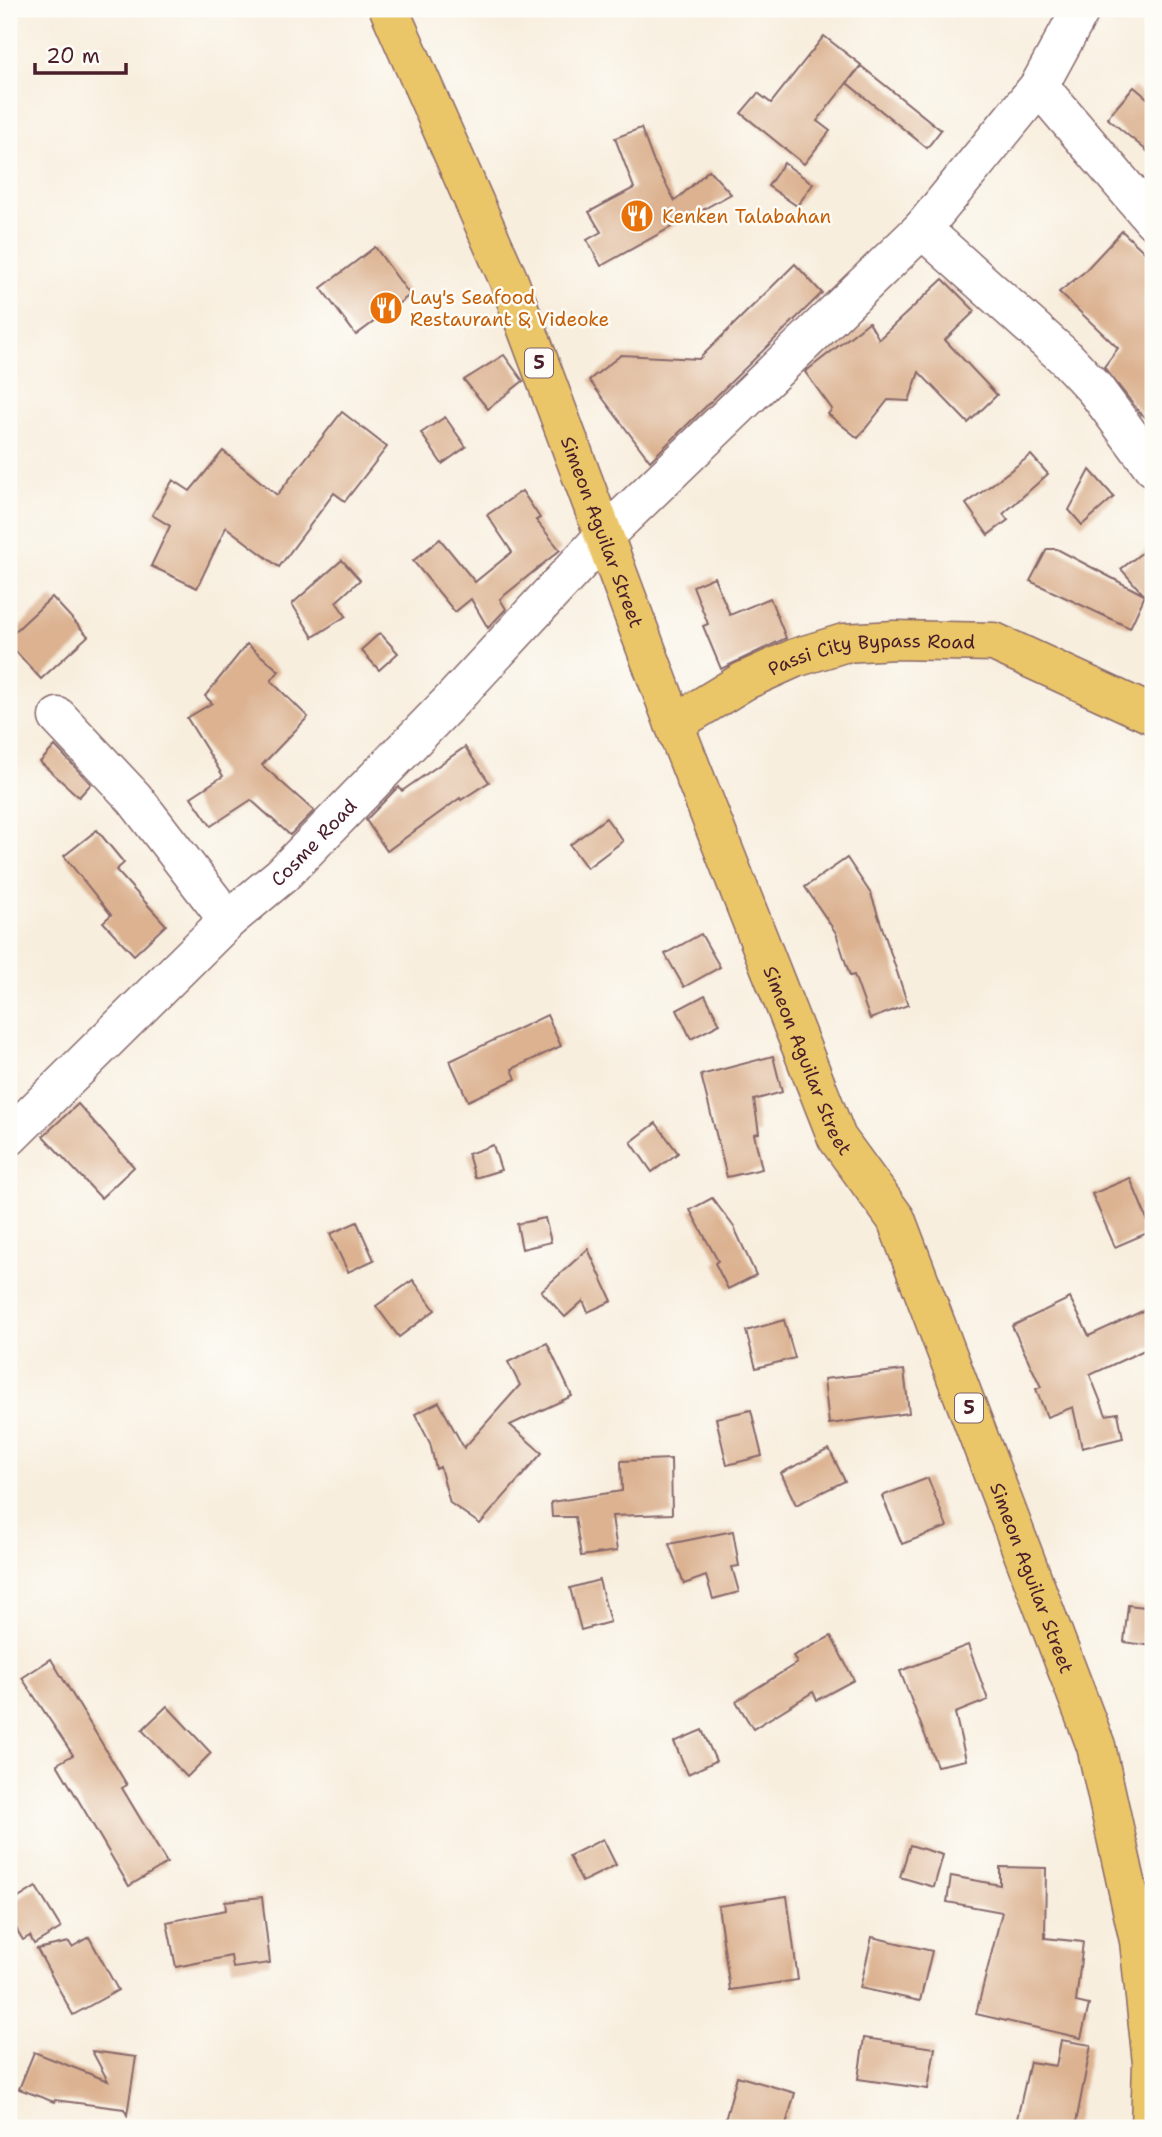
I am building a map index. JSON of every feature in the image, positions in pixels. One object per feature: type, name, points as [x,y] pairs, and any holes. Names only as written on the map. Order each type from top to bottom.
[{"type":"main road","name":"Simeon Aguilar Street","points":[[389,9],[509,281],[674,724],[837,1138],[896,1219],[1096,1746],[1139,1941],[1152,2063],[1150,2128]]},
{"type":"main road","name":"Passi City Bypass Road","points":[[674,724],[744,681],[795,658],[844,643],[895,640],[994,642],[1153,715]]},
{"type":"street","name":"Cosme Road","points":[[9,1138],[228,920],[301,856],[455,697],[604,536],[922,229],[1039,86],[1082,9]]},
{"type":"street","points":[[1039,86],[1152,217]]},
{"type":"street","points":[[922,229],[1067,359],[1095,389],[1153,467]]},
{"type":"street","points":[[58,717],[134,798],[228,920]]},
{"type":"building","points":[[824,36],[861,65],[817,121],[830,131],[804,164],[741,113],[758,93],[771,103]]},
{"type":"building","points":[[861,66],[941,130],[927,148],[847,83]]},
{"type":"building","points":[[1134,87],[1153,103],[1153,156],[1107,118]]},
{"type":"building","name":"Kenken Talabahan","points":[[641,128],[653,160],[675,201],[709,170],[731,194],[601,266],[587,240],[601,232],[589,212],[634,188],[615,138]]},
{"type":"building","points":[[784,163],[813,184],[797,206],[768,186]]},
{"type":"building","points":[[1122,231],[1153,260],[1153,423],[1141,414],[1104,367],[1118,348],[1059,292],[1083,273]]},
{"type":"building","points":[[375,247],[410,295],[356,335],[321,288]]},
{"type":"building","points":[[795,264],[822,293],[650,461],[589,380],[621,355],[699,359]]},
{"type":"building","points":[[943,279],[975,311],[945,340],[997,395],[968,423],[919,372],[909,401],[888,400],[858,438],[828,414],[832,409],[805,372],[869,322],[879,339]]},
{"type":"building","points":[[504,355],[523,381],[488,409],[464,380]]},
{"type":"building","points":[[342,412],[387,447],[345,501],[334,493],[279,567],[226,527],[197,588],[151,566],[170,526],[152,515],[173,480],[190,491],[223,451],[277,495]]},
{"type":"building","points":[[445,417],[466,447],[442,464],[421,433]]},
{"type":"building","points":[[1031,455],[1048,474],[1003,514],[1008,520],[988,535],[966,504]]},
{"type":"building","points":[[1090,470],[1114,497],[1082,525],[1069,510]]},
{"type":"building","points":[[522,491],[540,518],[536,520],[560,550],[500,599],[506,609],[488,628],[471,599],[455,612],[413,561],[440,539],[475,582],[512,552],[487,515]]},
{"type":"building","points":[[1153,544],[1153,578],[1130,628],[1030,581],[1047,549],[1057,549],[1144,595],[1121,569]]},
{"type":"building","points":[[342,560],[360,580],[336,602],[346,616],[313,637],[292,604]]},
{"type":"building","points":[[714,577],[730,615],[770,598],[786,638],[721,669],[703,626],[708,624],[693,586]]},
{"type":"building","points":[[52,597],[88,636],[41,679],[9,644],[9,637]]},
{"type":"building","points":[[380,633],[398,653],[379,670],[361,650]]},
{"type":"building","points":[[247,644],[279,671],[271,681],[308,717],[262,765],[314,811],[290,835],[251,800],[211,826],[191,797],[223,776],[187,718],[212,703],[205,696]]},
{"type":"building","points":[[55,746],[91,784],[79,797],[40,762]]},
{"type":"building","points":[[465,747],[489,782],[461,800],[460,798],[387,851],[366,820],[399,787],[402,791]]},
{"type":"building","points":[[606,818],[623,841],[587,868],[570,845]]},
{"type":"building","points":[[97,830],[124,863],[116,870],[166,925],[134,955],[103,922],[111,915],[64,856]]},
{"type":"building","points":[[847,858],[871,894],[908,1005],[870,1019],[854,975],[850,976],[836,933],[805,887]]},
{"type":"building","points":[[701,934],[720,967],[684,987],[665,954]]},
{"type":"building","points":[[705,995],[720,1024],[691,1039],[677,1010]]},
{"type":"building","points":[[547,1015],[561,1046],[512,1069],[516,1079],[468,1101],[450,1061]]},
{"type":"building","points":[[773,1056],[782,1092],[754,1100],[759,1133],[754,1134],[762,1169],[727,1177],[701,1075]]},
{"type":"building","points":[[78,1104],[134,1167],[101,1198],[43,1136]]},
{"type":"building","points":[[656,1123],[678,1153],[652,1172],[631,1142]]},
{"type":"building","points":[[493,1145],[501,1170],[475,1178],[468,1154]]},
{"type":"building","points":[[1130,1178],[1152,1231],[1115,1247],[1092,1194]]},
{"type":"building","points":[[712,1198],[734,1227],[756,1275],[728,1289],[715,1263],[718,1261],[690,1210]]},
{"type":"building","points":[[545,1218],[551,1242],[522,1249],[517,1224]]},
{"type":"building","points":[[357,1222],[374,1260],[348,1272],[330,1234]]},
{"type":"building","points":[[588,1249],[612,1301],[588,1312],[583,1301],[565,1317],[541,1291]]},
{"type":"building","points":[[413,1280],[435,1310],[399,1337],[376,1306]]},
{"type":"building","points":[[1070,1298],[1089,1336],[1153,1306],[1153,1346],[1090,1375],[1106,1415],[1118,1413],[1123,1438],[1082,1448],[1073,1407],[1047,1417],[1036,1389],[1041,1387],[1012,1326]]},
{"type":"building","points":[[784,1320],[795,1358],[756,1368],[746,1331]]},
{"type":"building","points":[[547,1343],[572,1396],[510,1425],[542,1453],[480,1524],[450,1503],[440,1467],[436,1469],[430,1443],[415,1414],[439,1402],[464,1448],[520,1385],[508,1362]]},
{"type":"building","points":[[904,1370],[909,1413],[829,1424],[824,1379]]},
{"type":"building","points":[[751,1410],[762,1456],[727,1465],[716,1418]]},
{"type":"building","points":[[829,1449],[845,1481],[796,1505],[781,1473]]},
{"type":"building","points":[[671,1459],[672,1514],[612,1516],[617,1551],[581,1556],[575,1517],[552,1517],[551,1502],[622,1491],[621,1461]]},
{"type":"building","points":[[928,1478],[947,1527],[902,1544],[882,1496]]},
{"type":"building","points":[[733,1531],[739,1566],[732,1567],[739,1592],[713,1599],[706,1576],[684,1584],[669,1544]]},
{"type":"building","points":[[599,1580],[610,1622],[581,1630],[570,1588]]},
{"type":"building","points":[[1128,1605],[1153,1608],[1153,1646],[1124,1642]]},
{"type":"building","points":[[831,1636],[854,1680],[817,1700],[813,1692],[753,1729],[736,1701],[797,1663],[793,1656]]},
{"type":"building","points":[[968,1645],[988,1700],[955,1713],[966,1760],[937,1766],[900,1671]]},
{"type":"building","points":[[51,1659],[127,1785],[122,1788],[167,1863],[129,1886],[57,1764],[73,1755],[22,1678]]},
{"type":"building","points":[[167,1706],[211,1753],[187,1777],[142,1730]]},
{"type":"building","points":[[702,1730],[716,1761],[688,1774],[674,1742]]},
{"type":"building","points":[[603,1839],[616,1865],[582,1882],[569,1856]]},
{"type":"building","points":[[910,1845],[943,1855],[934,1887],[900,1877]]},
{"type":"building","points":[[1000,1867],[1046,1868],[1045,1938],[1083,1942],[1076,2002],[1089,2005],[1081,2038],[976,2014],[1002,1912],[947,1902],[951,1876],[1000,1885]]},
{"type":"building","points":[[36,1887],[61,1928],[34,1944],[30,1936],[23,1940],[9,1917],[9,1904]]},
{"type":"building","points":[[787,1896],[798,1980],[730,1990],[718,1906]]},
{"type":"building","points":[[262,1897],[270,1963],[233,1968],[231,1956],[176,1967],[167,1922],[226,1910],[225,1901]]},
{"type":"building","points":[[89,1937],[118,1990],[73,2015],[37,1949],[69,1942],[72,1947]]},
{"type":"building","points":[[872,1937],[932,1951],[920,2001],[860,1988]]},
{"type":"building","points":[[864,2038],[935,2048],[928,2089],[858,2079]]},
{"type":"building","points":[[1061,2040],[1091,2045],[1075,2128],[1015,2128],[1030,2062],[1056,2066]]},
{"type":"building","points":[[92,2051],[136,2057],[127,2115],[124,2109],[54,2102],[19,2089],[34,2052],[108,2081]]},
{"type":"building","points":[[737,2076],[795,2093],[785,2128],[723,2128]]},
{"type":"place","name":"Kenken Talabahan","points":[[637,216]]},
{"type":"place","name":"Lay's Seafood Restaurant & Videoke","points":[[386,308]]}]
